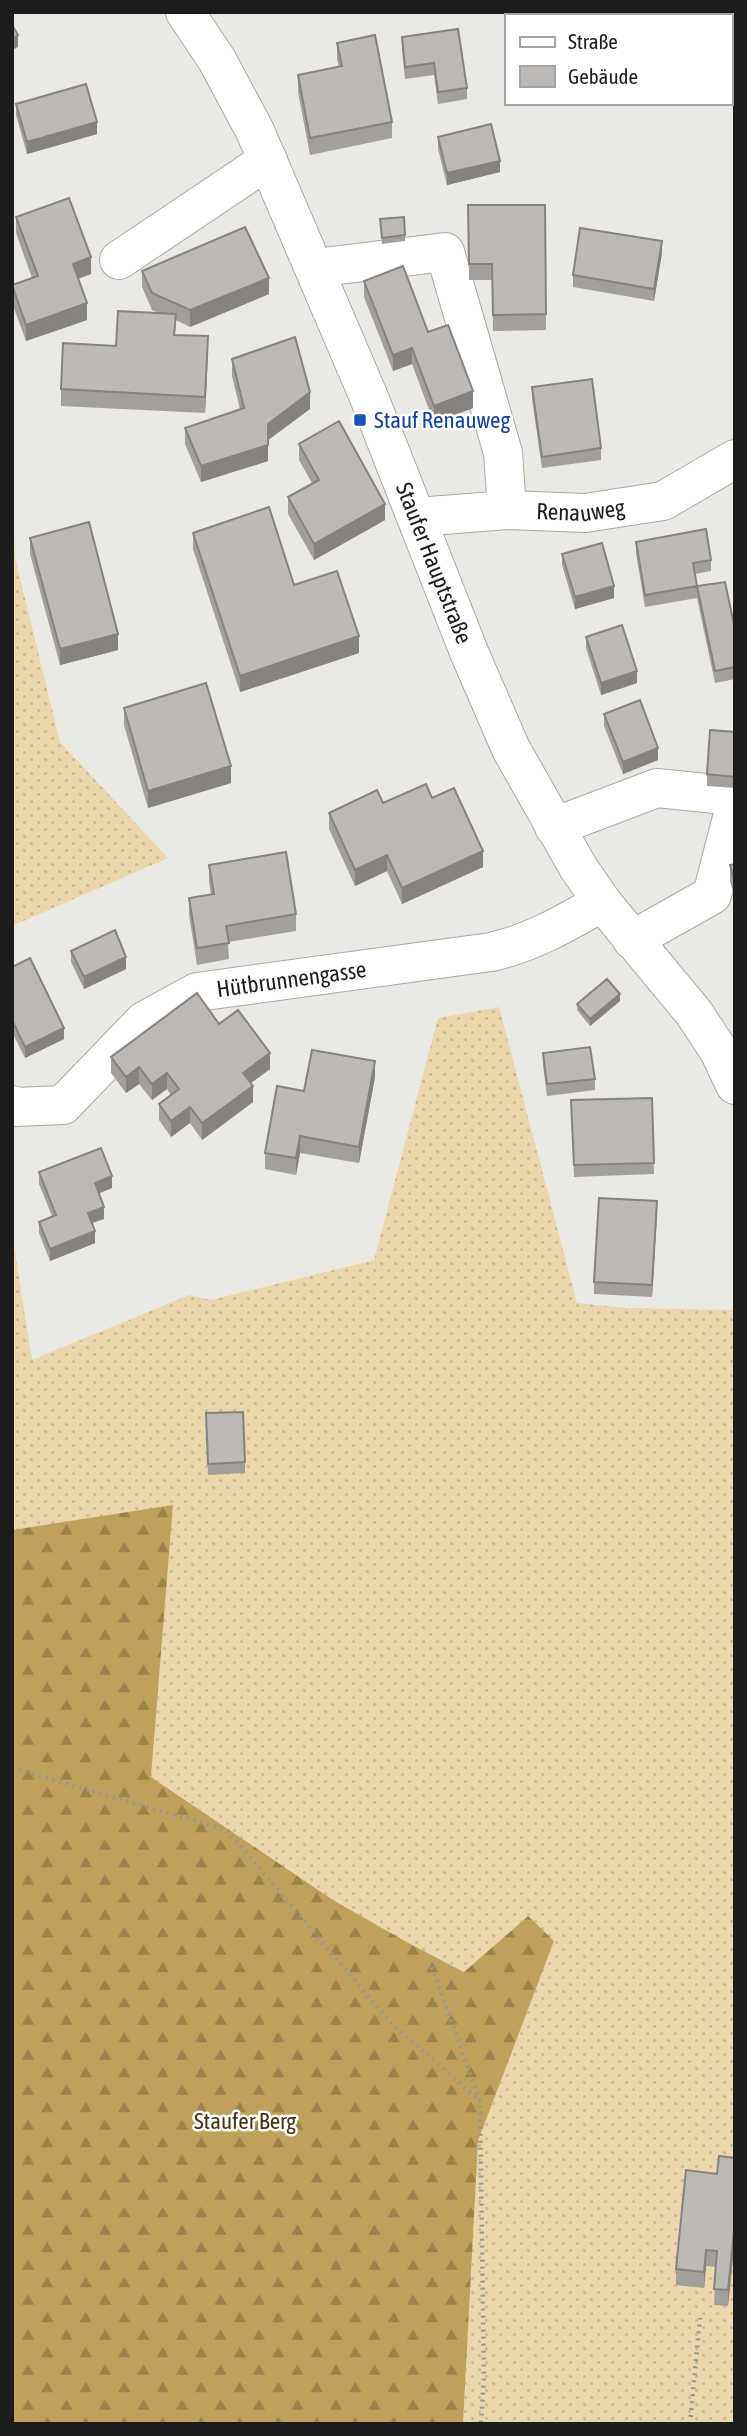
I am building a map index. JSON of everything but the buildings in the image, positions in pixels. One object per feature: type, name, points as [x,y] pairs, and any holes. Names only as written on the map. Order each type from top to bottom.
[{"type":"street","name":"Staufer Hauptstraße","points":[[185,12],[236,93],[268,160],[315,268],[511,749],[554,827],[602,902],[694,1013],[719,1051],[735,1085]]},
{"type":"street","points":[[119,260],[268,160]]},
{"type":"street","points":[[315,268],[445,252],[503,453],[507,510]]},
{"type":"street","name":"Renauweg","points":[[417,517],[507,510],[586,513],[663,501],[735,459]]},
{"type":"street","points":[[554,827],[657,788],[735,796]]},
{"type":"street","points":[[632,940],[712,895],[735,806]]},
{"type":"street","name":"Hütbrunnengasse","points":[[12,1105],[15,1108],[63,1105],[144,1021],[197,992],[491,952],[521,945],[547,934],[602,902]]},
{"type":"path","points":[[12,1768],[227,1830],[390,2022],[480,2101]]},
{"type":"path","points":[[432,1966],[480,2101],[484,2377],[481,2424]]},
{"type":"path","points":[[690,2424],[700,2318]]},
{"type":"shaded area","points":[[12,488],[15,558],[60,742],[168,858],[12,926]]},
{"type":"shaded area","points":[[499,1007],[577,1303],[626,1308],[735,1310],[735,2424],[463,2424],[478,2141],[554,1941],[527,1916],[465,1972],[333,1900],[151,1777],[173,1506],[12,1530],[12,1233],[32,1360],[189,1295],[211,1300],[374,1260],[438,1018]]},
{"type":"green space","name":"Staufer Berg","points":[[173,1505],[151,1777],[333,1900],[464,1972],[528,1916],[554,1941],[478,2141],[463,2424],[12,2424],[12,1530]]},
{"type":"place","name":"Stauf Renauweg","points":[[360,420]]}]
